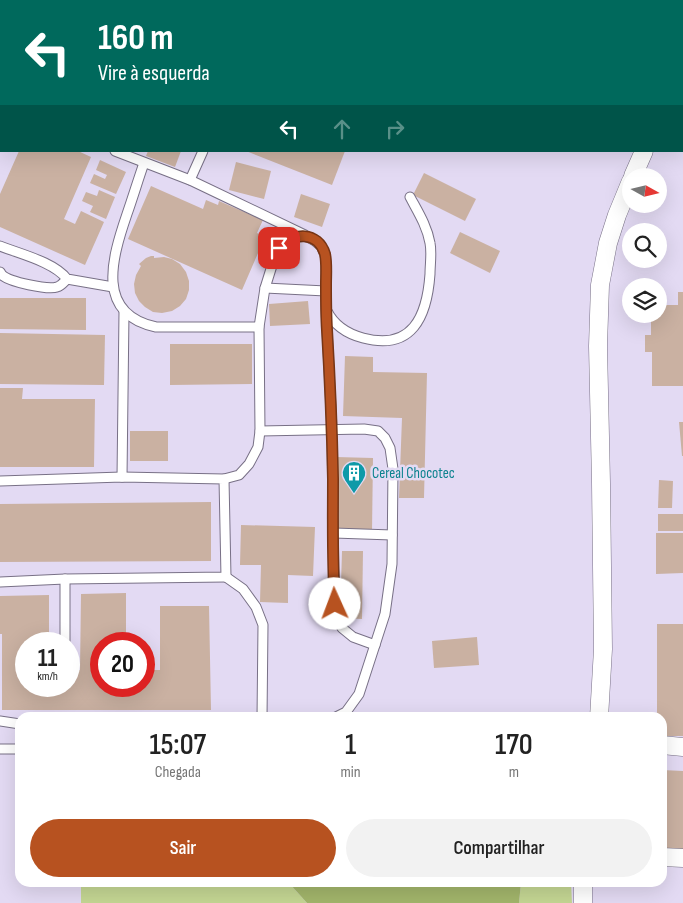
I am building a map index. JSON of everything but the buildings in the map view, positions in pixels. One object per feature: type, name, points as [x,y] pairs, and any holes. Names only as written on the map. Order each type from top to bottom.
[{"type":"street","points":[[637,168],[644,152]]},
{"type":"street","points":[[608,712],[604,695],[602,673],[598,354],[600,285],[608,243],[622,204]]},
{"type":"street","points":[[599,712],[602,673]]},
{"type":"street","points":[[667,745],[683,747]]},
{"type":"street","points":[[667,754],[683,753]]},
{"type":"street","points":[[667,857],[683,858]]},
{"type":"street","points":[[583,887],[583,903]]},
{"type":"lane","points":[[116,152],[190,180],[315,240],[321,246],[325,254],[332,429],[336,615],[342,628],[353,637],[375,645]]},
{"type":"lane","points":[[190,180],[203,152]]},
{"type":"lane","points":[[144,164],[118,241],[112,272],[118,301],[124,312],[134,320],[156,328],[258,327]]},
{"type":"lane","points":[[326,309],[332,320],[345,330],[358,337],[374,341],[389,341],[403,338],[415,326],[423,311],[429,288],[431,244],[424,223],[410,197]]},
{"type":"lane","points":[[0,481],[122,477],[224,480],[239,475],[249,464],[258,447],[260,431],[258,327],[265,288],[275,256],[284,242],[300,236],[308,237]]},
{"type":"lane","points":[[0,246],[52,267],[66,279],[114,287]]},
{"type":"lane","points":[[0,285],[1,273],[24,283],[46,288],[56,288],[66,279]]},
{"type":"lane","points":[[265,288],[326,291]]},
{"type":"lane","points":[[122,477],[124,312]]},
{"type":"lane","points":[[260,431],[364,429],[378,431],[385,438],[390,448],[393,468],[392,564],[385,614],[359,694],[346,712]]},
{"type":"lane","points":[[224,480],[226,578]]},
{"type":"lane","points":[[334,533],[392,535]]},
{"type":"lane","points":[[0,582],[65,579],[226,578],[243,590],[256,607],[263,625],[262,712]]},
{"type":"lane","points":[[65,579],[65,632]]},
{"type":"lane","points":[[0,721],[15,723]]},
{"type":"lane","points":[[0,749],[15,749]]},
{"type":"green space","points":[[81,887],[293,887],[307,903],[81,903]]},
{"type":"green space","points":[[293,887],[521,887],[519,903],[307,903]]},
{"type":"green space","points":[[521,887],[571,887],[572,903],[519,903]]},
{"type":"place","name":"Cereal Chocotec","points":[[354,494]]},
{"type":"route","points":[[279,248],[284,242],[292,238],[308,237],[315,240],[321,246],[325,254],[332,429],[335,604]]}]
